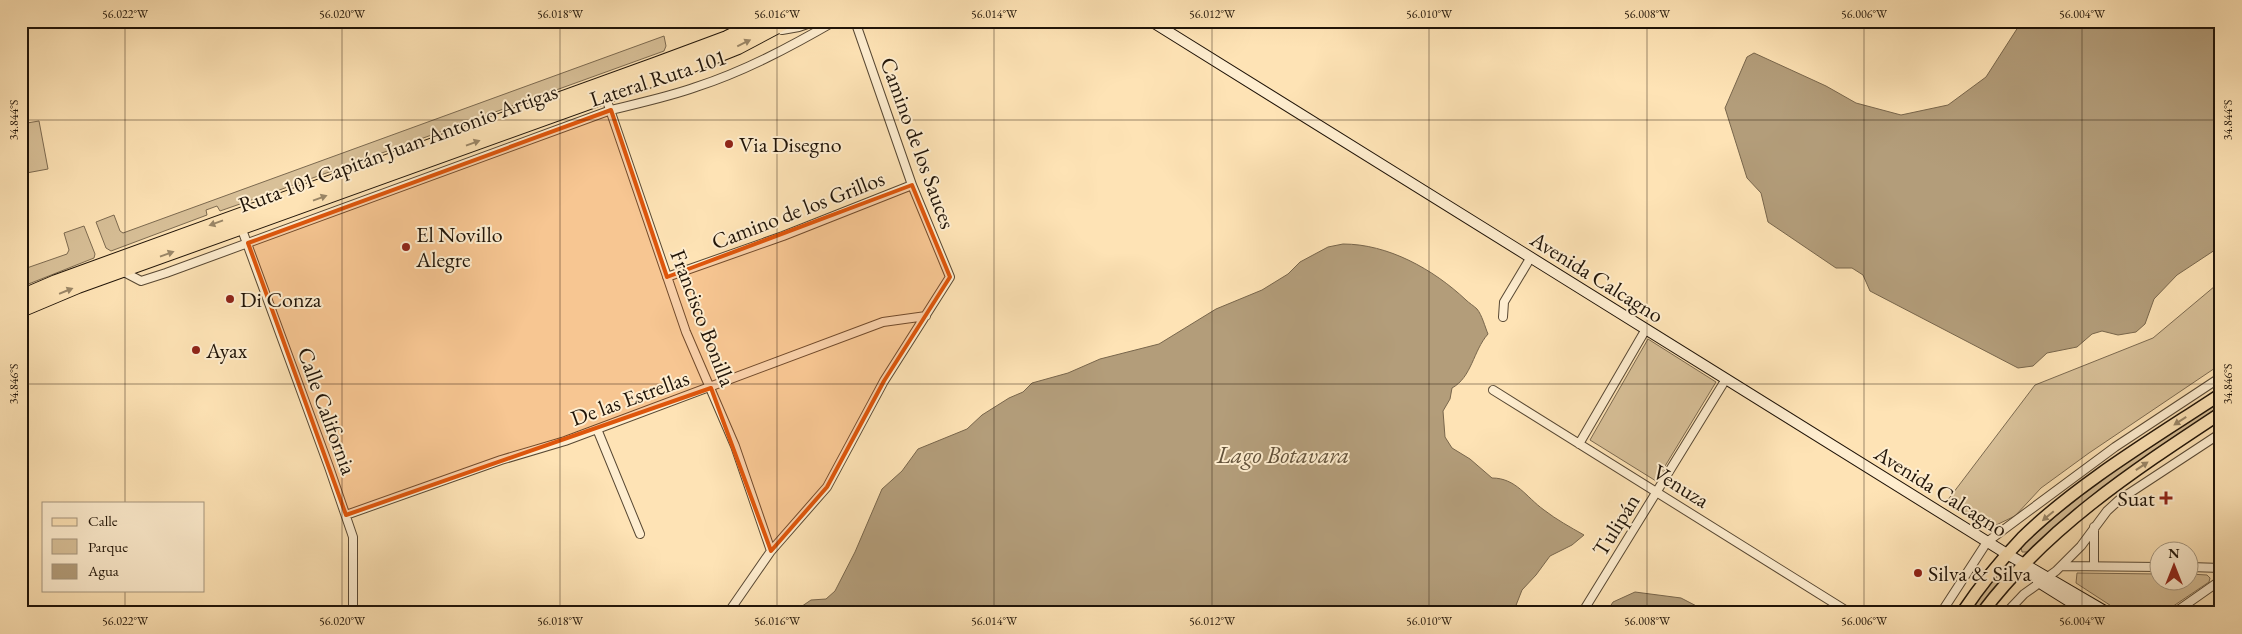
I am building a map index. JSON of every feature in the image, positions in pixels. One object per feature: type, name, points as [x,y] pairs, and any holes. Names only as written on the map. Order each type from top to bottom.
[{"type":"highway","points":[[763,27],[785,26],[798,21]]},
{"type":"highway","name":"Ruta 101 Capitán Juan Antonio Artigas","points":[[21,310],[62,292],[122,270],[698,63],[763,27]]},
{"type":"highway","name":"Ruta 101 Capitán Juan Antonio Artigas","points":[[21,297],[105,264],[727,38],[763,27]]},
{"type":"main road","points":[[1962,613],[2007,554],[2024,536],[2094,480],[2221,394]]},
{"type":"main road","points":[[1982,613],[2024,564],[2073,518],[2110,488],[2221,413]]},
{"type":"street","points":[[785,26],[799,28],[816,21]]},
{"type":"street","name":"Lateral Ruta 101","points":[[122,270],[141,281],[611,110],[670,96],[726,76],[791,46],[835,21]]},
{"type":"street","name":"Camino de los Sauces","points":[[855,21],[912,185],[950,277],[926,316]]},
{"type":"street","name":"Avenida Calcagno","points":[[1151,21],[2024,564],[2088,613]]},
{"type":"street","name":"Francisco Bonilla","points":[[606,95],[695,356],[711,388],[735,446],[771,551]]},
{"type":"street","name":"Camino de los Grillos","points":[[667,277],[783,236],[912,185]]},
{"type":"street","points":[[292,209],[309,220]]},
{"type":"street","name":"Calle California","points":[[241,227],[353,537],[353,613]]},
{"type":"street","points":[[1503,318],[1504,302],[1531,257]]},
{"type":"street","points":[[728,613],[771,551],[827,487],[884,381],[926,316]]},
{"type":"street","name":"De las Estrellas","points":[[346,515],[501,460],[597,429],[711,388],[883,322],[926,316]]},
{"type":"street","points":[[1578,444],[1646,329]]},
{"type":"street","points":[[1941,613],[1987,542],[2108,452],[2221,377]]},
{"type":"street","name":"Tulipán","points":[[1582,613],[1726,379]]},
{"type":"street","name":"Venuza","points":[[1492,390],[1850,613]]},
{"type":"street","points":[[597,429],[640,534]]},
{"type":"street","points":[[2009,611],[2062,566],[2119,500],[2221,433]]},
{"type":"street","points":[[2094,527],[2094,565]]},
{"type":"street","points":[[2062,566],[2150,567]]},
{"type":"street","points":[[2200,567],[2221,568]]},
{"type":"street","name":"Avenida Calcagno","points":[[2045,580],[2108,613]]},
{"type":"street","points":[[2174,613],[2221,580]]},
{"type":"highlighted area","points":[[611,110],[667,277],[912,185],[950,277],[884,381],[827,487],[771,551],[711,388],[346,515],[248,243]]},
{"type":"green space","points":[[664,36],[666,46],[664,51],[220,211],[217,206],[206,210],[207,215],[111,251],[106,248],[96,222],[114,215],[120,231],[123,233]]},
{"type":"green space","points":[[39,121],[48,169],[21,174],[21,124]]},
{"type":"green space","points":[[84,226],[95,254],[94,258],[21,287],[21,270],[67,254],[69,250],[64,233]]},
{"type":"green space","points":[[2221,281],[2221,364],[2089,453],[2041,488],[2015,516],[1992,527],[1947,501],[2035,385],[2153,338]]},
{"type":"green space","points":[[1648,339],[1716,382],[1656,481],[1590,440]]},
{"type":"green space","points":[[2221,399],[2221,408],[2116,479],[2071,513],[2028,552],[2022,552],[2021,547],[2064,509],[2112,472]]},
{"type":"green space","points":[[2004,568],[2008,571],[2006,575],[1976,613],[1968,613],[2001,570]]},
{"type":"green space","points":[[2077,573],[2150,574],[2150,592],[2194,592],[2163,613],[2122,613],[2076,583]]},
{"type":"green space","points":[[2200,575],[2207,575],[2210,578],[2209,582],[2200,588]]},
{"type":"water","points":[[2022,21],[2221,21],[2221,246],[2177,275],[2154,299],[2145,324],[2136,332],[2118,335],[2102,331],[2092,334],[2077,347],[2047,353],[2033,366],[2018,368],[1870,291],[1863,275],[1852,268],[1836,268],[1768,222],[1761,193],[1747,178],[1725,108],[1747,57],[1754,53],[1826,86],[1856,103],[1901,115],[1948,105],[1986,77]]},
{"type":"water","name":"Lago Botavara","points":[[1343,244],[1377,248],[1409,260],[1439,278],[1477,309],[1488,334],[1464,377],[1452,388],[1450,399],[1443,411],[1445,437],[1452,448],[1470,459],[1492,478],[1508,481],[1549,514],[1584,535],[1572,545],[1550,556],[1522,590],[1513,613],[792,613],[811,600],[826,599],[835,591],[855,552],[882,489],[902,471],[918,449],[967,429],[982,415],[1009,398],[1023,392],[1032,383],[1068,373],[1100,359],[1159,344],[1216,309],[1262,290],[1288,274],[1300,262],[1328,247]]},
{"type":"water","points":[[1635,592],[1681,598],[1710,613],[1606,613],[1613,602]]},
{"type":"place","name":"Via Disegno","points":[[729,144]]},
{"type":"place","name":"El Novillo Alegre","points":[[406,247]]},
{"type":"place","name":"Di Conza","points":[[230,299]]},
{"type":"place","name":"Ayax","points":[[196,350]]},
{"type":"place","name":"Suat","points":[[2166,498]]},
{"type":"place","name":"Silva & Silva","points":[[1918,573]]}]
